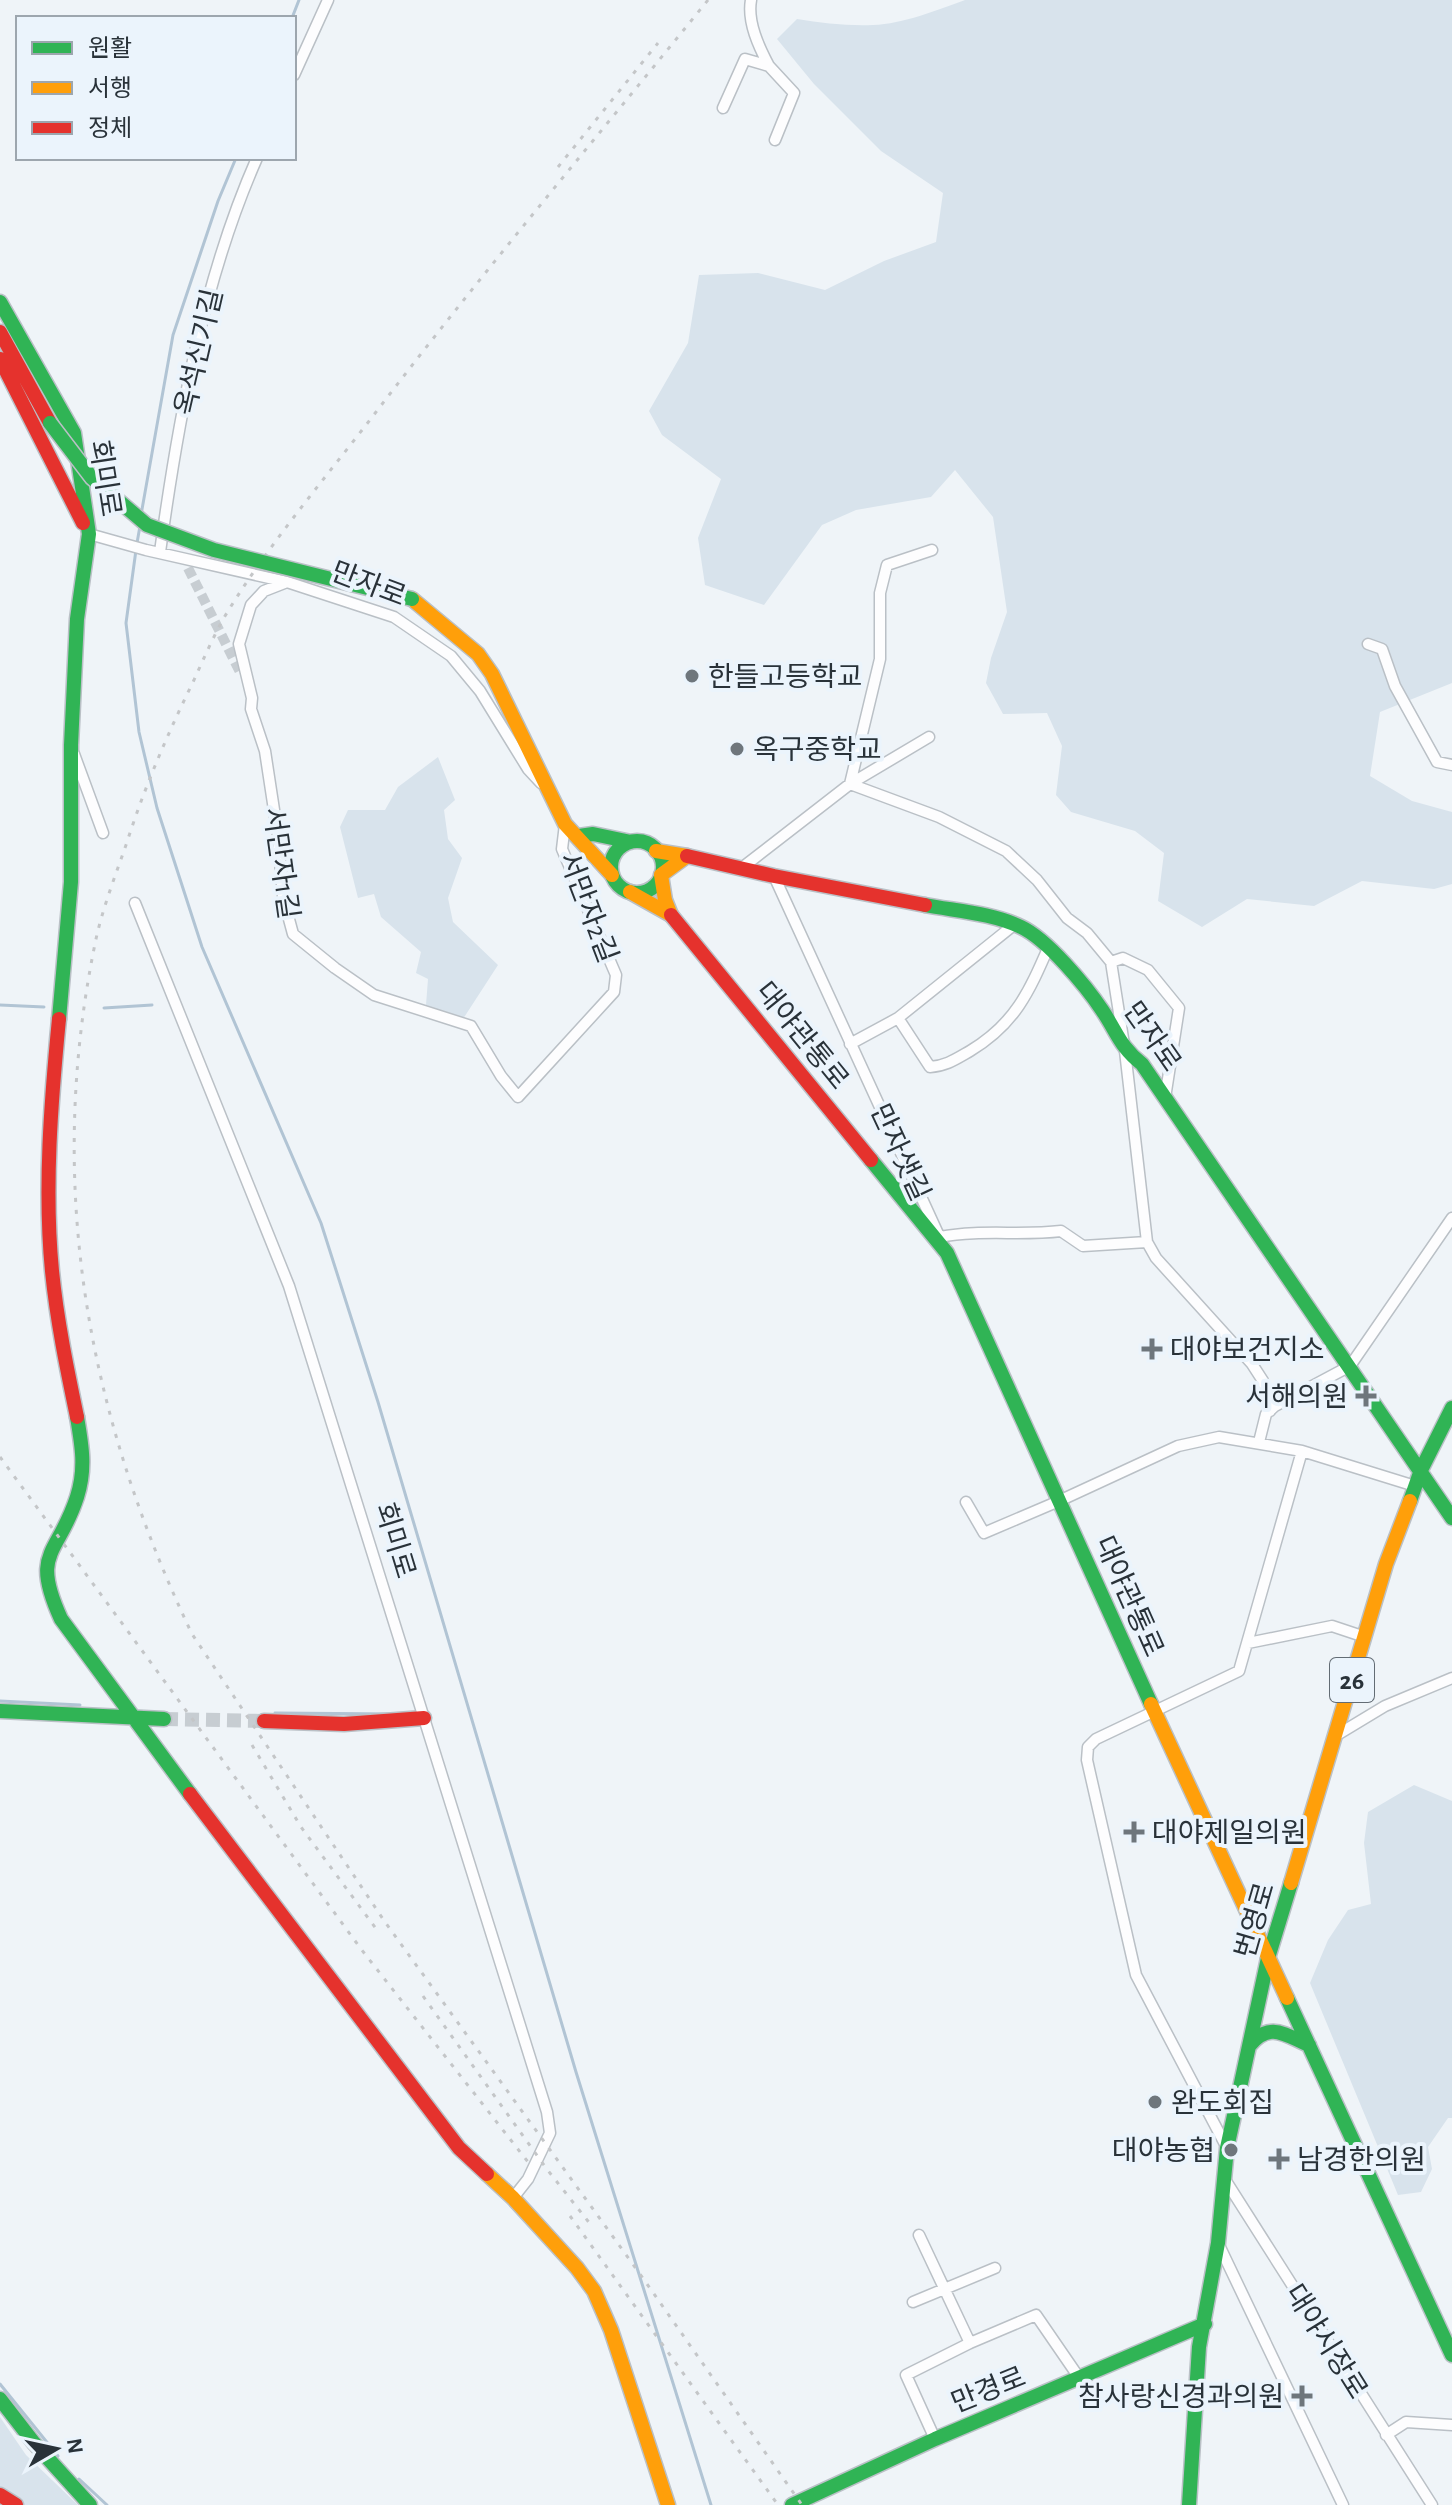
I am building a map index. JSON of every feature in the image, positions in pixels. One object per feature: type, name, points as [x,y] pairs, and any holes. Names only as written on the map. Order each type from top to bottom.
[{"type":"main road","name":"회미로","points":[[0,302],[74,433],[89,534]]},
{"type":"main road","name":"만자로","points":[[0,332],[50,423],[92,478],[147,525],[211,551],[297,569],[412,599],[478,654],[492,674],[565,824],[612,875]]},
{"type":"main road","name":"회미로","points":[[0,359],[89,534]]},
{"type":"main road","points":[[89,534],[77,619],[71,745],[71,882],[54,1072],[50,1181],[52,1269],[63,1349],[84,1455],[76,1500],[52,1547],[45,1573],[49,1593],[61,1619],[240,1863],[459,2148],[513,2198],[594,2291],[611,2330],[668,2505]]},
{"type":"main road","points":[[579,836],[593,834],[647,844],[656,851],[662,863],[665,900],[671,915]]},
{"type":"main road","points":[[631,842],[617,851],[613,858],[612,875],[616,883],[671,915]]},
{"type":"main road","name":"만자로","points":[[656,851],[995,918],[1015,924],[1049,946],[1102,1010],[1125,1051],[1142,1064],[1452,1518]]},
{"type":"main road","points":[[630,892],[647,891],[661,875],[687,856]]},
{"type":"main road","name":"대야관통로","points":[[671,915],[947,1253],[1154,1711],[1452,2355]]},
{"type":"main road","name":"번영로","points":[[1189,2505],[1199,2347],[1218,2243],[1227,2148],[1268,1958],[1386,1564],[1421,1470],[1452,1408]]},
{"type":"main road","points":[[0,1711],[164,1719]]},
{"type":"main road","points":[[264,1721],[329,1726],[424,1718]]},
{"type":"main road","points":[[1249,2046],[1259,2034],[1273,2030],[1309,2045]]},
{"type":"main road","name":"번영로","points":[[1199,2505],[1207,2349],[1205,2324]]},
{"type":"main road","name":"만경로","points":[[792,2505],[935,2439],[1205,2324]]},
{"type":"main road","points":[[0,2399],[34,2443],[90,2505]]},
{"type":"main road","points":[[0,2495],[16,2505]]},
{"type":"street","points":[[296,71],[328,0]]},
{"type":"street","points":[[751,0],[749,8],[758,43],[769,66],[794,93],[775,140]]},
{"type":"street","points":[[723,108],[745,59],[769,66]]},
{"type":"street","name":"옥석신기길","points":[[160,552],[171,471],[196,349],[236,206],[256,160]]},
{"type":"street","name":"만자로","points":[[89,534],[287,582],[394,617],[451,656],[480,691],[528,769],[547,789]]},
{"type":"street","points":[[850,784],[880,659],[880,593],[887,565],[932,550]]},
{"type":"street","points":[[179,557],[188,568]]},
{"type":"street","name":"서만자1길","points":[[287,582],[264,591],[251,605],[239,644],[252,698],[251,709],[265,751],[278,836],[283,897],[293,934],[374,995],[471,1026],[501,1076],[518,1097]]},
{"type":"street","points":[[1368,644],[1382,649],[1395,686],[1437,762],[1452,765]]},
{"type":"street","name":"서만자1길","points":[[241,674],[252,698]]},
{"type":"street","points":[[743,867],[850,784],[929,737]]},
{"type":"street","points":[[71,745],[103,833]]},
{"type":"street","points":[[850,784],[939,817],[1006,851],[1037,880],[1067,918],[1087,933],[1111,962],[1125,1051],[1147,1242],[1156,1258],[1252,1364],[1263,1381],[1270,1411]]},
{"type":"street","name":"서만자2길","points":[[518,1097],[614,992],[616,975],[562,849],[565,824]]},
{"type":"street","name":"만자샛길","points":[[774,876],[947,1253]]},
{"type":"street","name":"회미로","points":[[135,903],[289,1286],[547,2112],[550,2133],[528,2179],[513,2198]]},
{"type":"street","points":[[850,1044],[898,1018],[1015,924]]},
{"type":"street","points":[[898,1018],[930,1067],[945,1066],[987,1040],[1009,1020],[1026,997],[1049,946]]},
{"type":"street","points":[[1111,962],[1123,958],[1148,970],[1179,1008],[1165,1098]]},
{"type":"street","points":[[1259,1442],[1266,1414],[1350,1366],[1452,1218]]},
{"type":"street","points":[[940,1237],[974,1231],[1037,1234],[1061,1231],[1083,1246],[1147,1242]]},
{"type":"street","points":[[966,1502],[984,1533],[1178,1446],[1219,1437],[1302,1451],[1415,1486]]},
{"type":"street","points":[[1227,2148],[1136,1975],[1087,1760],[1088,1747],[1096,1739],[1239,1671],[1302,1451]]},
{"type":"street","points":[[1248,1643],[1332,1626],[1365,1637]]},
{"type":"street","points":[[1337,1735],[1385,1706],[1452,1678]]},
{"type":"street","name":"대야시장로","points":[[1223,2177],[1432,2505]]},
{"type":"street","points":[[919,2235],[970,2343]]},
{"type":"street","points":[[1218,2243],[1343,2505]]},
{"type":"street","points":[[913,2302],[995,2268]]},
{"type":"street","points":[[935,2439],[906,2375],[1036,2315],[1080,2379]]},
{"type":"street","points":[[1386,2435],[1406,2422],[1452,2425]]},
{"type":"shaded area","points":[[965,0],[1452,0],[1452,683],[1380,712],[1370,776],[1412,801],[1452,812],[1452,884],[1434,889],[1362,881],[1314,906],[1247,899],[1202,927],[1158,901],[1164,853],[1135,831],[1071,812],[1056,795],[1062,746],[1047,713],[1003,714],[986,683],[1007,612],[993,517],[955,470],[931,497],[856,510],[822,525],[764,605],[705,585],[698,538],[721,479],[662,435],[649,411],[688,343],[699,275],[758,273],[825,290],[884,261],[936,242],[943,193],[881,151],[814,84],[777,39],[797,19],[844,25],[884,24],[920,16]]},
{"type":"shaded area","points":[[438,757],[455,800],[444,810],[448,839],[462,858],[448,898],[453,922],[498,965],[463,1019],[426,1005],[428,979],[416,973],[421,952],[381,917],[374,894],[358,898],[340,827],[348,810],[385,810],[398,787]]},
{"type":"shaded area","points":[[1414,1785],[1452,1801],[1452,2118],[1448,2118],[1428,2147],[1432,2169],[1421,2192],[1398,2195],[1310,1983],[1328,1940],[1348,1910],[1371,1904],[1364,1843],[1368,1812]]},
{"type":"shaded area","points":[[0,2417],[26,2455],[78,2505],[25,2505],[0,2492]]},
{"type":"waterway","points":[[293,16],[299,0]]},
{"type":"waterway","points":[[141,515],[173,335],[218,201],[235,160]]},
{"type":"waterway","points":[[137,543],[140,526]]},
{"type":"waterway","points":[[136,550],[126,623],[139,732],[157,808],[202,947],[321,1223],[378,1402],[576,2072],[711,2505]]},
{"type":"waterway","points":[[0,1005],[44,1007]]},
{"type":"waterway","points":[[104,1008],[152,1005]]},
{"type":"waterway","points":[[0,1701],[80,1705]]},
{"type":"waterway","points":[[275,1713],[396,1714]]},
{"type":"waterway","points":[[0,2384],[58,2456]]},
{"type":"waterway","points":[[79,2479],[107,2505]]},
{"type":"tunnel","points":[[188,568],[241,674]]},
{"type":"tunnel","points":[[164,1719],[264,1721]]},
{"type":"railway","points":[[708,0],[416,360],[276,540],[222,621],[149,780],[96,939],[81,1030],[75,1119],[76,1207],[85,1294],[102,1381],[125,1466],[155,1550],[192,1634],[385,1922],[640,2274],[802,2505]]},
{"type":"railway","points":[[558,167],[658,43]]},
{"type":"railway","points":[[0,1457],[361,1949],[528,2162]]},
{"type":"railway","points":[[252,1745],[301,1827],[377,1930]]},
{"type":"railway","points":[[423,1996],[546,2168],[591,2225]]},
{"type":"railway","points":[[570,2216],[778,2505]]},
{"type":"traffic: fast","points":[[0,302],[74,433],[89,534],[77,619],[71,745],[71,882],[59,1019]]},
{"type":"traffic: fast","points":[[50,423],[92,478],[147,525],[214,550],[412,599]]},
{"type":"traffic: fast","points":[[579,836],[593,834],[631,842]]},
{"type":"traffic: fast","points":[[637,841],[655,849],[663,867],[655,885],[637,893],[619,885],[611,867],[619,849],[637,841]]},
{"type":"traffic: fast","points":[[925,905],[986,915],[1021,927],[1054,952],[1076,976],[1124,1045],[1142,1064],[1452,1518]]},
{"type":"traffic: fast","points":[[871,1160],[947,1253],[1151,1704]]},
{"type":"traffic: fast","points":[[1410,1501],[1421,1470],[1452,1408]]},
{"type":"traffic: fast","points":[[77,1417],[82,1448],[82,1477],[70,1516],[47,1566],[52,1597],[61,1619],[190,1794]]},
{"type":"traffic: fast","points":[[0,1711],[164,1719]]},
{"type":"traffic: fast","points":[[1189,2505],[1199,2347],[1218,2243],[1227,2148],[1268,1958],[1291,1883]]},
{"type":"traffic: fast","points":[[1287,1998],[1452,2355]]},
{"type":"traffic: fast","points":[[1250,2045],[1264,2033],[1271,2032],[1285,2034],[1309,2045]]},
{"type":"traffic: fast","points":[[792,2505],[935,2439],[1205,2324]]},
{"type":"traffic: fast","points":[[0,2399],[34,2443],[90,2505]]},
{"type":"traffic: slow","points":[[412,599],[478,654],[492,674],[565,824],[612,875]]},
{"type":"traffic: slow","points":[[630,892],[671,915],[661,875],[687,856],[656,851]]},
{"type":"traffic: slow","points":[[1291,1883],[1386,1564],[1410,1501]]},
{"type":"traffic: slow","points":[[1151,1704],[1287,1998]]},
{"type":"traffic: slow","points":[[487,2174],[513,2198],[594,2291],[611,2330],[668,2505]]},
{"type":"traffic: jam","points":[[0,332],[50,423]]},
{"type":"traffic: jam","points":[[0,359],[83,523]]},
{"type":"traffic: jam","points":[[687,856],[925,905]]},
{"type":"traffic: jam","points":[[671,915],[871,1160]]},
{"type":"traffic: jam","points":[[59,1019],[50,1145],[50,1240],[57,1308],[77,1417]]},
{"type":"traffic: jam","points":[[264,1721],[344,1724],[424,1718]]},
{"type":"traffic: jam","points":[[190,1794],[459,2148],[487,2174]]},
{"type":"traffic: jam","points":[[0,2495],[16,2505]]},
{"type":"place","name":"한들고등학교","points":[[692,676]]},
{"type":"place","name":"옥구중학교","points":[[737,749]]},
{"type":"place","name":"대야보건지소","points":[[1152,1349]]},
{"type":"place","name":"서해의원","points":[[1366,1396]]},
{"type":"place","name":"대야제일의원","points":[[1134,1832]]},
{"type":"place","name":"완도회집","points":[[1155,2102]]},
{"type":"place","name":"대야농협","points":[[1231,2150]]},
{"type":"place","name":"남경한의원","points":[[1279,2159]]},
{"type":"place","name":"참사랑신경과의원","points":[[1302,2396]]}]
